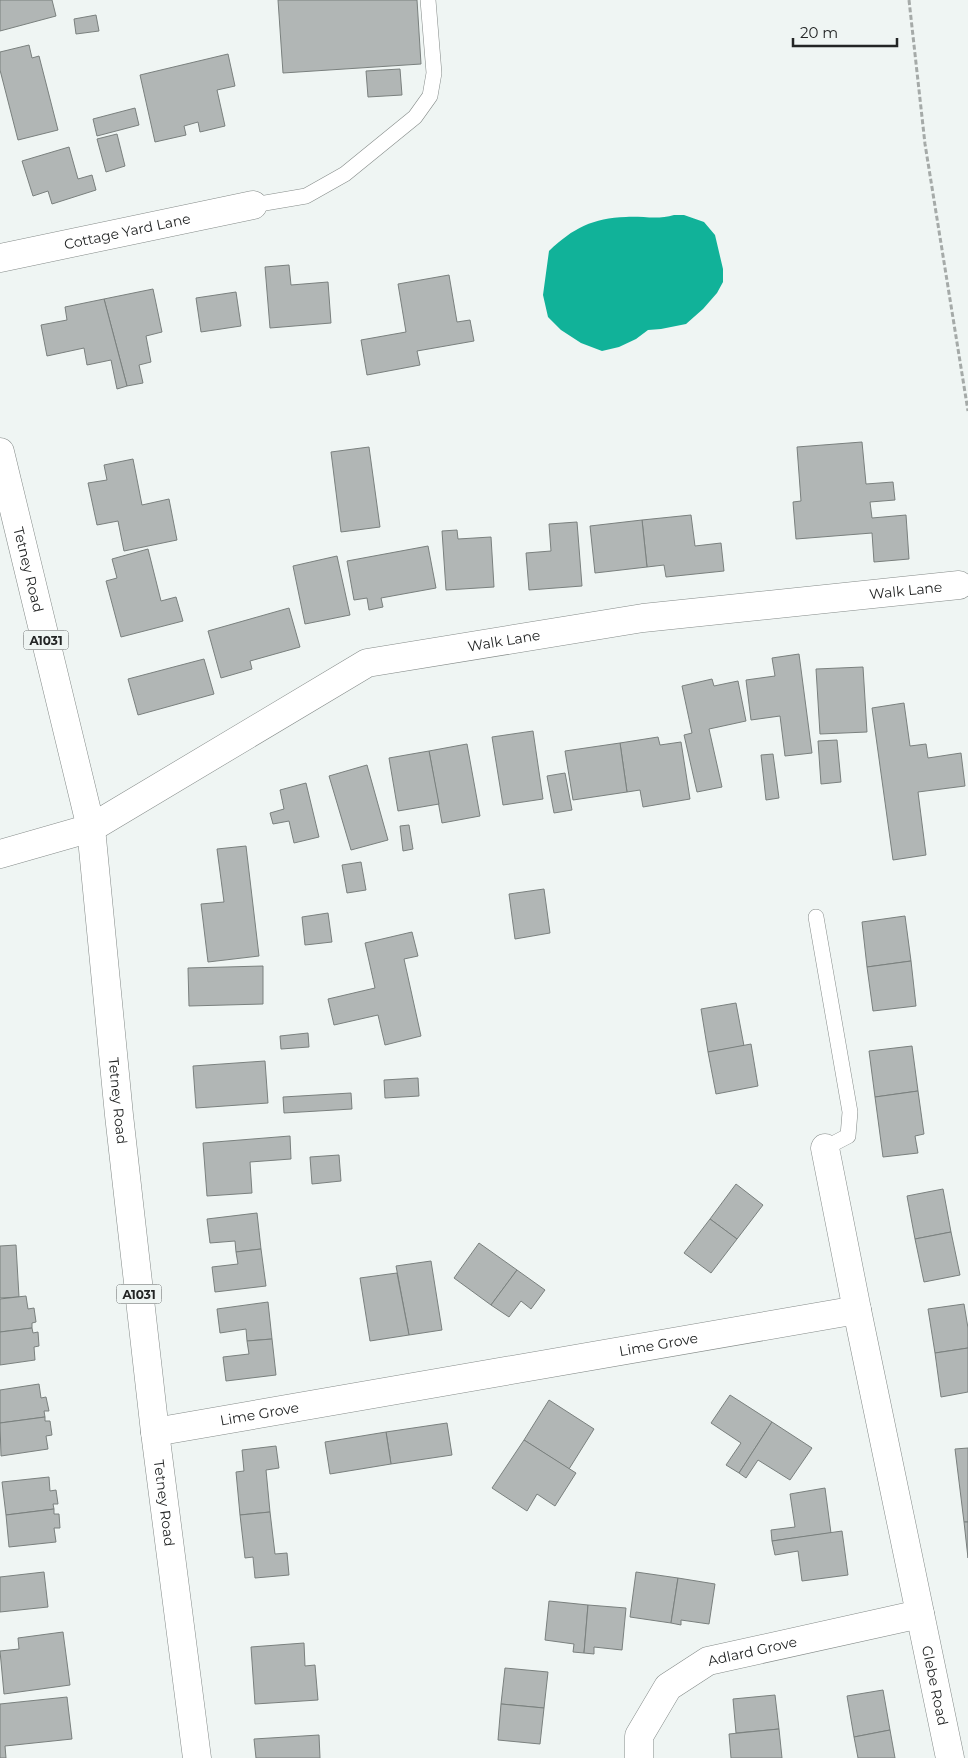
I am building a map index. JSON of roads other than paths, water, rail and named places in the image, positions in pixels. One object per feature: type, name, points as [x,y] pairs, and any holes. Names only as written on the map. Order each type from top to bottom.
[{"type":"street","name":"Cottage Yard Lane","points":[[0,258],[253,205]]},
{"type":"street","name":"Tetney Road","points":[[0,452],[91,828],[118,1115],[155,1432],[197,1758]]},
{"type":"street","name":"Walk Lane","points":[[0,854],[91,828],[367,663],[643,618],[959,585]]},
{"type":"street","points":[[824,1148],[920,1614]]},
{"type":"street","name":"Lime Grove","points":[[155,1432],[857,1310]]},
{"type":"street","name":"Adlard Grove","points":[[638,1758],[639,1736],[668,1688],[708,1661],[920,1614]]},
{"type":"street","name":"Glebe Road","points":[[920,1614],[950,1758]]},
{"type":"lane","points":[[253,205],[306,196],[337,179],[415,116],[430,96],[434,73],[428,0]]},
{"type":"lane","points":[[816,917],[850,1112],[848,1136],[824,1148]]}]
